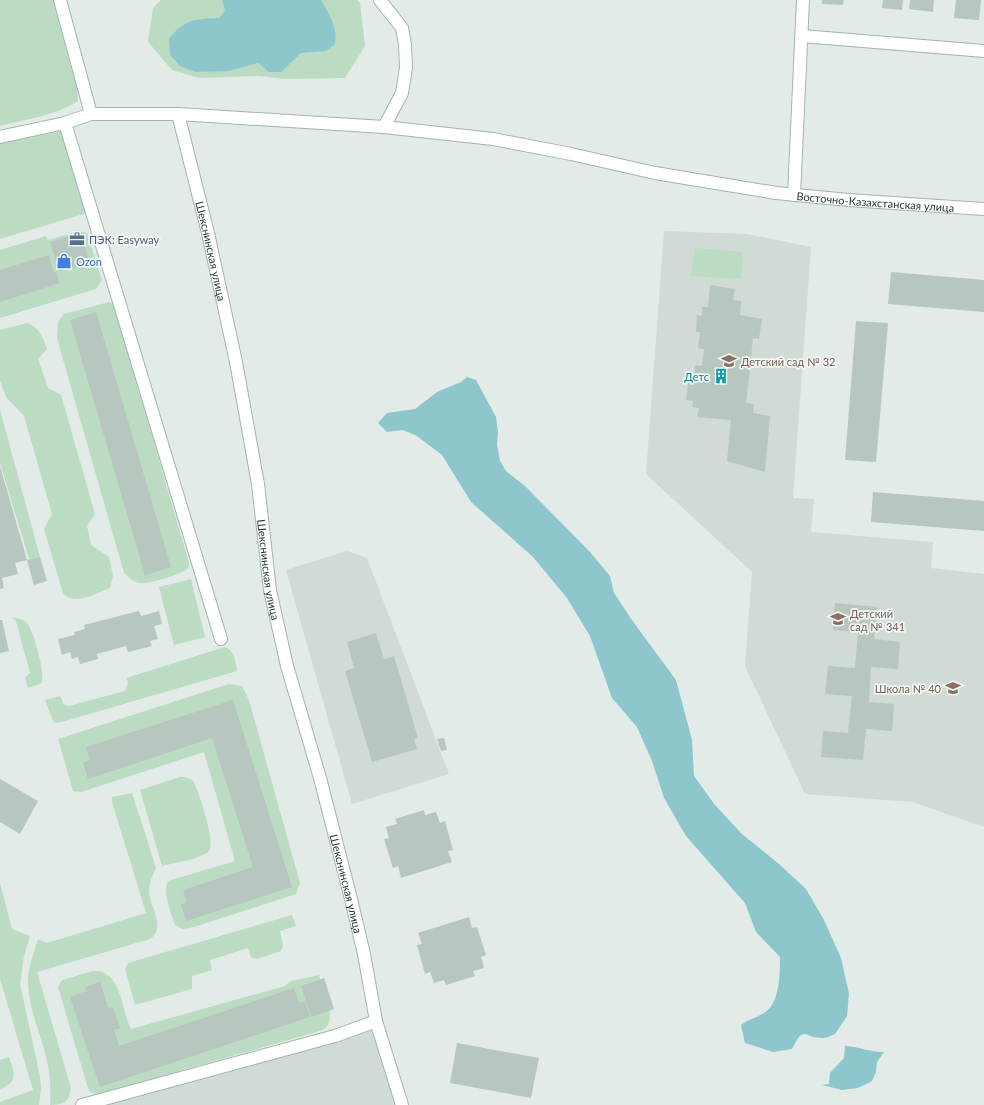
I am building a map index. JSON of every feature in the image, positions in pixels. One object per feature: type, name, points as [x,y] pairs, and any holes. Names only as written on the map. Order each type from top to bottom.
[{"type":"street","points":[[60,0],[91,114]]},
{"type":"street","points":[[380,0],[402,28],[405,44],[406,68],[402,93],[384,127]]},
{"type":"street","name":"Восточно-Казахстанская улица","points":[[803,0],[794,195],[984,209]]},
{"type":"street","points":[[802,36],[984,51]]},
{"type":"street","points":[[0,137],[66,124],[91,114],[178,114],[384,127],[493,139],[571,154],[655,173],[794,195]]},
{"type":"street","name":"Шекснинская улица","points":[[178,114],[207,225],[236,362],[258,484],[270,590],[287,666],[320,778],[351,899],[364,954],[376,1021],[402,1105]]},
{"type":"street","points":[[66,124],[221,639]]},
{"type":"street","points":[[82,1105],[335,1036],[376,1021]]},
{"type":"shaded area","points":[[664,231],[747,234],[811,247],[793,498],[814,499],[811,532],[933,542],[931,568],[984,574],[984,827],[913,802],[805,794],[745,666],[752,572],[646,474]]},
{"type":"shaded area","points":[[347,551],[367,558],[449,774],[352,804],[286,570]]},
{"type":"shaded area","points":[[376,1021],[401,1105],[82,1105]]},
{"type":"green space","points":[[0,0],[53,0],[76,82],[78,101],[50,114],[0,126]]},
{"type":"green space","points":[[161,0],[357,0],[360,3],[365,46],[345,78],[284,79],[259,76],[199,78],[172,70],[148,42],[153,8]]},
{"type":"green space","points":[[62,131],[87,213],[0,239],[0,143]]},
{"type":"green space","points":[[80,231],[87,233],[102,280],[96,289],[0,318],[0,250],[46,236],[48,240]]},
{"type":"green space","points":[[695,248],[743,252],[741,279],[691,276]]},
{"type":"green space","points":[[109,302],[113,304],[115,308],[189,563],[188,569],[164,579],[144,583],[135,582],[124,573],[57,338],[58,322],[64,314]]},
{"type":"green space","points":[[27,323],[38,330],[47,349],[38,359],[48,388],[61,395],[95,514],[87,526],[91,545],[109,557],[113,576],[110,588],[85,598],[73,599],[67,597],[63,593],[44,529],[52,514],[24,416],[6,397],[0,380],[0,330]]},
{"type":"green space","points":[[0,410],[40,557],[29,559],[0,463]]},
{"type":"green space","points":[[191,579],[205,637],[174,645],[159,587]]},
{"type":"green space","points":[[11,617],[21,619],[26,622],[38,652],[42,670],[42,683],[28,688],[25,678],[30,673],[16,621]]},
{"type":"green space","points":[[225,647],[233,653],[237,671],[62,722],[54,723],[45,700],[60,696],[64,705],[69,706],[125,691],[128,682],[126,678]]},
{"type":"green space","points":[[229,684],[242,686],[249,700],[300,883],[296,894],[194,927],[183,929],[175,925],[169,909],[166,892],[168,881],[235,861],[204,752],[81,792],[73,791],[58,739]]},
{"type":"green space","points":[[180,777],[193,780],[206,816],[211,846],[209,851],[205,854],[162,866],[140,790]]},
{"type":"green space","points":[[132,793],[156,868],[151,880],[149,892],[156,917],[157,929],[155,934],[150,939],[37,972],[71,1088],[69,1096],[65,1101],[59,1104],[50,1105],[50,1080],[47,1062],[44,1047],[30,1003],[28,978],[31,962],[38,939],[47,943],[146,913],[112,802],[112,797]]},
{"type":"green space","points":[[0,883],[12,929],[30,936],[24,956],[20,984],[40,1076],[41,1088],[39,1105],[0,1105],[0,1102],[33,1090],[0,979]]},
{"type":"green space","points":[[292,915],[296,926],[280,931],[283,946],[281,951],[257,959],[251,957],[248,948],[210,960],[212,970],[192,976],[192,989],[135,1005],[125,969],[128,963]]},
{"type":"green space","points":[[93,971],[103,972],[115,983],[131,1029],[285,986],[291,981],[319,975],[329,1008],[329,1021],[327,1026],[313,1033],[98,1094],[90,1092],[87,1085],[58,987],[62,980]]},
{"type":"green space","points":[[9,1057],[14,1076],[13,1080],[0,1089],[0,1060]]},
{"type":"water","points":[[222,0],[321,0],[334,26],[336,38],[335,44],[326,51],[301,53],[281,72],[269,72],[258,63],[229,71],[195,72],[180,66],[170,55],[169,39],[180,27],[191,21],[219,18],[225,11]]},
{"type":"water","points":[[467,377],[476,380],[496,417],[498,432],[497,445],[500,461],[506,471],[526,487],[590,552],[610,576],[614,593],[676,680],[692,740],[694,776],[715,805],[742,834],[779,864],[806,889],[824,920],[841,958],[849,994],[847,1016],[835,1034],[823,1038],[804,1034],[799,1037],[792,1049],[773,1052],[745,1043],[741,1025],[769,1009],[776,996],[780,971],[780,957],[756,932],[745,903],[686,836],[664,798],[652,761],[637,727],[612,698],[590,636],[567,598],[533,557],[471,502],[442,455],[417,436],[403,430],[387,432],[378,423],[387,413],[415,409],[437,392],[461,382]]},
{"type":"water","points":[[845,1046],[884,1052],[877,1062],[876,1072],[872,1081],[858,1088],[842,1090],[822,1085],[829,1084],[830,1073],[844,1058]]},
{"type":"building","points":[[822,0],[844,0],[843,5],[822,4]]},
{"type":"building","points":[[883,0],[903,0],[902,10],[882,8]]},
{"type":"building","points":[[910,0],[934,0],[933,12],[909,9]]},
{"type":"building","points":[[956,0],[981,0],[979,20],[954,18]]},
{"type":"building","points":[[81,233],[89,262],[59,271],[50,242]]},
{"type":"building","points":[[49,255],[54,273],[56,272],[60,283],[0,302],[0,270]]},
{"type":"building","points":[[891,272],[984,280],[984,312],[888,304]]},
{"type":"building","name":"Детс","points":[[710,285],[735,289],[733,300],[741,301],[740,315],[762,319],[759,339],[753,338],[751,357],[746,356],[745,369],[750,369],[746,403],[754,404],[753,413],[770,416],[765,472],[727,461],[731,420],[697,417],[699,408],[692,407],[693,401],[686,400],[688,383],[693,383],[695,365],[702,366],[704,349],[698,348],[700,332],[696,332],[697,315],[702,316],[702,307],[708,307]]},
{"type":"building","points":[[96,312],[171,567],[145,575],[70,320]]},
{"type":"building","points":[[856,321],[888,323],[876,462],[845,460]]},
{"type":"building","points":[[0,466],[27,560],[15,563],[18,574],[2,578],[4,588],[0,589]]},
{"type":"building","points":[[873,492],[984,501],[984,531],[871,522]]},
{"type":"building","points":[[40,557],[47,581],[34,585],[27,560]]},
{"type":"building","points":[[835,603],[877,607],[874,639],[900,642],[898,669],[871,667],[869,702],[894,704],[892,731],[866,729],[863,760],[821,757],[823,731],[848,733],[852,696],[825,694],[828,666],[855,668],[858,632],[833,630]]},
{"type":"building","points":[[139,611],[141,616],[159,611],[162,624],[154,626],[158,639],[150,641],[152,646],[128,652],[126,646],[97,654],[98,659],[80,664],[78,657],[72,659],[70,652],[62,655],[58,639],[75,635],[74,632],[85,629],[84,625]]},
{"type":"building","points":[[0,620],[2,620],[9,651],[0,653]]},
{"type":"building","points":[[376,633],[384,659],[394,656],[418,738],[414,739],[417,749],[372,762],[345,671],[354,668],[347,642]]},
{"type":"building","points":[[233,700],[292,887],[186,921],[181,904],[187,903],[183,890],[253,867],[212,738],[88,779],[83,763],[90,760],[86,747]]},
{"type":"building","points":[[444,738],[447,750],[441,751],[437,739]]},
{"type":"building","points":[[0,779],[38,801],[20,834],[0,822]]},
{"type":"building","points":[[424,810],[425,815],[436,812],[440,823],[445,821],[453,850],[448,851],[452,862],[401,878],[398,866],[393,868],[384,839],[389,838],[386,827],[397,824],[395,819]]},
{"type":"building","points":[[469,917],[472,928],[477,927],[486,955],[481,957],[484,968],[473,971],[475,976],[446,985],[444,980],[434,983],[430,972],[425,974],[417,945],[422,944],[418,933]]},
{"type":"building","points":[[324,978],[334,1009],[311,1017],[301,986]]},
{"type":"building","points":[[100,982],[108,1008],[113,1007],[120,1028],[114,1030],[119,1046],[294,988],[299,1003],[305,1001],[310,1017],[100,1087],[70,997],[86,991],[85,987]]},
{"type":"building","points":[[457,1043],[539,1058],[531,1098],[450,1083]]},
{"type":"place","name":"ПЭК: Easyway","points":[[77,239]]},
{"type":"place","name":"Ozon","points":[[64,261]]},
{"type":"place","name":"Детский сад № 32","points":[[729,361]]},
{"type":"place","name":"Детс","points":[[721,376]]},
{"type":"place","name":"Детский сад № 341","points":[[838,619]]},
{"type":"place","name":"Школа № 40","points":[[953,688]]}]
